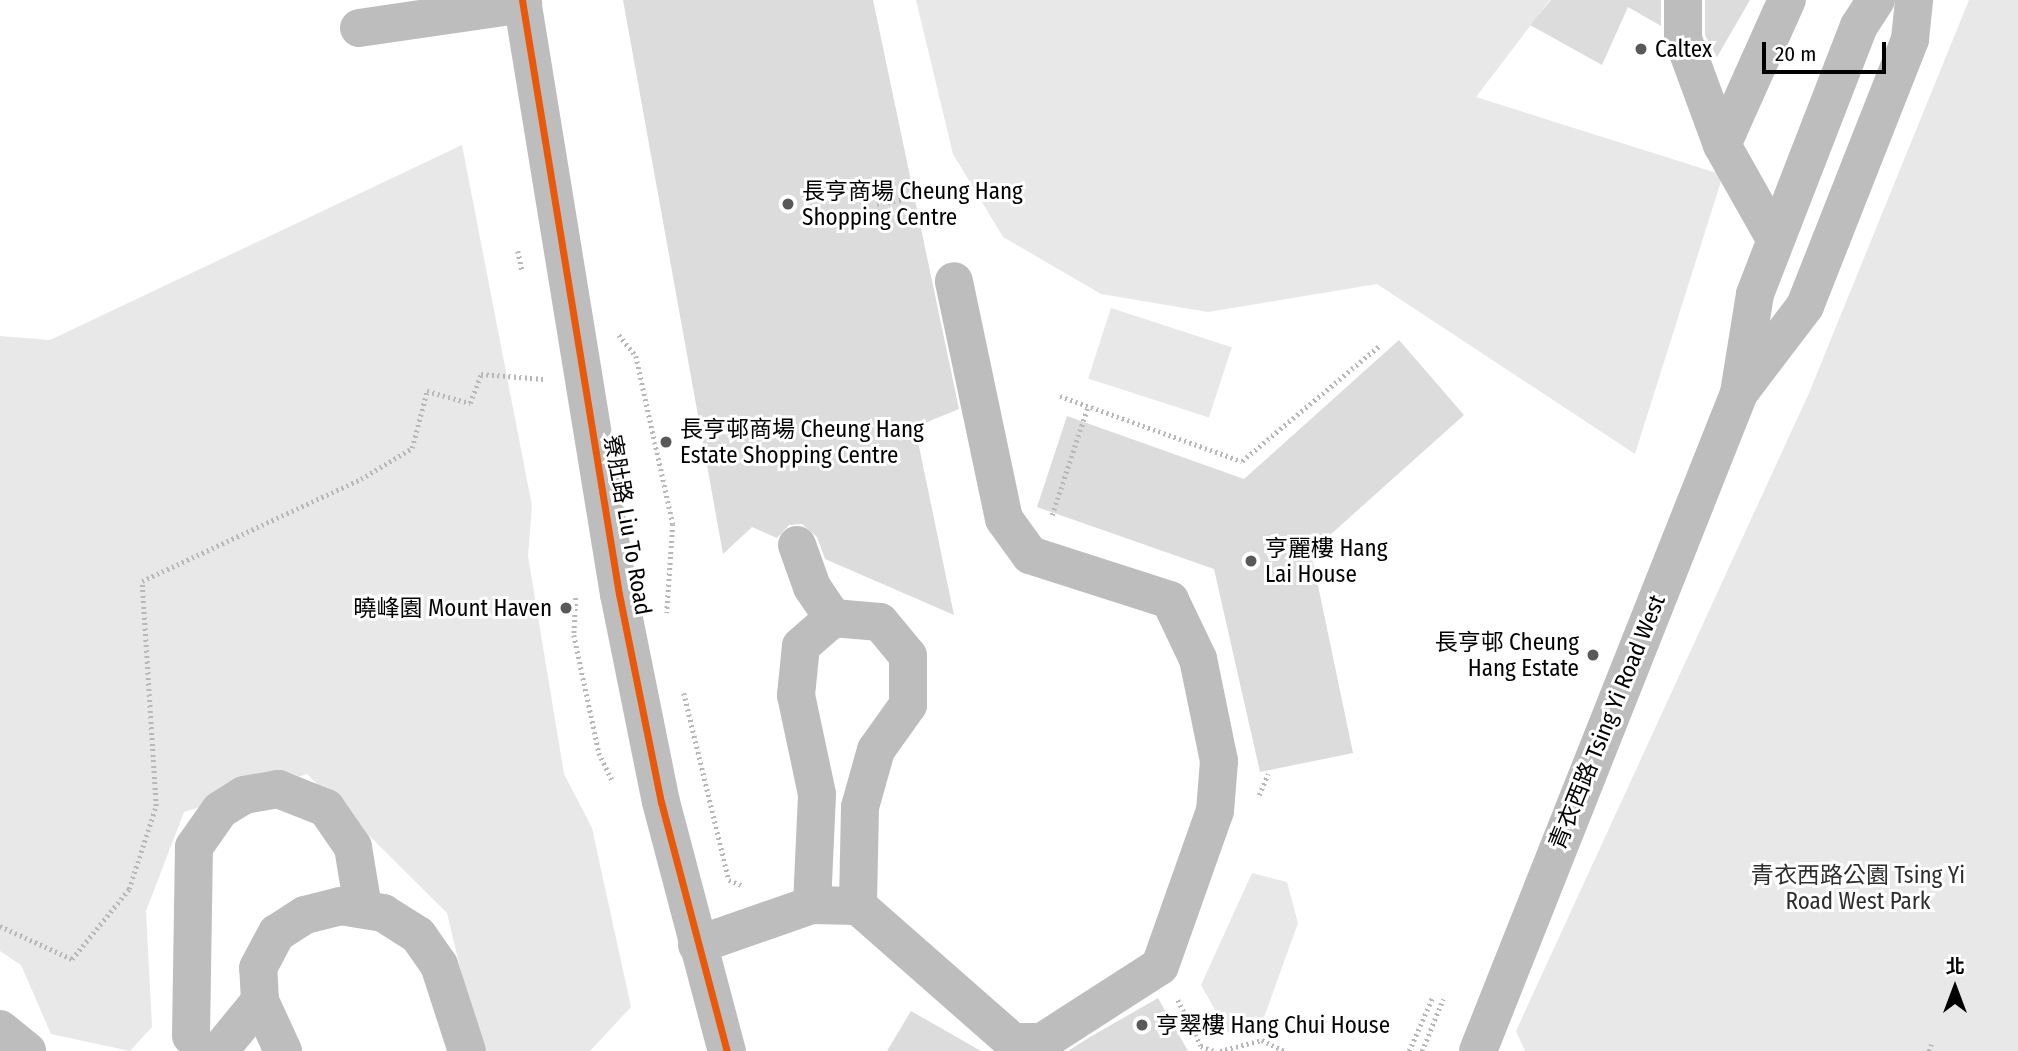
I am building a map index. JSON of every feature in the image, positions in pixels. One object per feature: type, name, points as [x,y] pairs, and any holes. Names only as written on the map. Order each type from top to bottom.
[{"type":"main road","points":[[1683,0],[1683,39],[1722,145],[1774,240]]},
{"type":"main road","points":[[1722,145],[1787,0]]},
{"type":"main road","name":"青衣西路 Tsing Yi Road West","points":[[1478,1051],[1739,393],[1755,294],[1859,26],[1876,0]]},
{"type":"main road","name":"青衣西路 Tsing Yi Road West","points":[[1739,393],[1805,306],[1910,39],[1914,0]]},
{"type":"main road","points":[[359,29],[522,2]]},
{"type":"main road","name":"寮肚路 Liu To Road","points":[[522,2],[606,525],[661,802],[696,946],[727,1051]]},
{"type":"main road","points":[[696,946],[812,905],[858,906],[1013,1042],[1042,1042],[1160,966],[1215,811],[1219,761],[1198,659],[1170,600],[1030,555],[1004,519],[954,281]]},
{"type":"main road","points":[[797,545],[812,587],[833,618]]},
{"type":"main road","points":[[812,905],[817,794],[796,695],[801,646],[833,618],[880,622],[908,656],[908,705],[876,750],[860,807],[858,906]]},
{"type":"main road","points":[[205,1044],[191,944],[190,895],[194,847],[200,833],[225,806],[260,791],[296,793],[337,819],[352,847],[363,908]]},
{"type":"main road","points":[[283,1051],[260,995],[258,968],[277,933],[320,910],[363,908],[402,923],[430,949],[444,977],[467,1051]]},
{"type":"main road","points":[[205,1044],[260,995]]},
{"type":"main road","points":[[0,1028],[27,1051]]},
{"type":"path","points":[[877,204],[946,192]]},
{"type":"path","points":[[610,325],[636,356],[674,524],[666,621]]},
{"type":"path","points":[[1060,396],[1242,461],[1380,345]]},
{"type":"path","points":[[0,926],[72,959],[129,889],[156,806],[142,581],[362,479],[412,449],[427,391],[470,403],[481,374],[545,379]]},
{"type":"path","points":[[682,687],[729,880],[749,888]]},
{"type":"path","points":[[1409,1051],[1433,996]]},
{"type":"path","points":[[1422,1051],[1443,999]]},
{"type":"path","points":[[1220,1051],[1262,1040],[1285,1051]]},
{"type":"path","points":[[1929,1051],[1931,1044]]},
{"type":"green space","points":[[916,0],[1550,0],[1476,97],[1723,175],[1635,454],[1377,284],[1208,312],[1101,294],[1003,237],[953,154]]},
{"type":"green space","name":"青衣西路公園 Tsing Yi Road West Park","points":[[1969,0],[2018,0],[2018,1051],[1525,1051],[1516,1031],[1809,393]]},
{"type":"green space","points":[[462,145],[532,506],[528,556],[564,774],[592,828],[631,1007],[590,1051],[480,1051],[447,913],[307,774],[184,812],[146,911],[152,1027],[130,1051],[51,1034],[21,965],[0,951],[0,336],[50,340]]},
{"type":"green space","points":[[1111,308],[1232,347],[1209,418],[1088,378]]},
{"type":"green space","points":[[1252,873],[1287,882],[1298,923],[1262,1023],[1228,1033],[1201,985]]},
{"type":"building","name":"長亨商場 Cheung Hang Shopping Centre","points":[[623,0],[873,0],[959,409],[915,427],[954,615],[825,559],[817,537],[802,524],[789,525],[777,538],[752,527],[723,554]]},
{"type":"building","points":[[1551,0],[1661,0],[1661,26],[1628,7],[1602,65],[1530,25]]},
{"type":"building","points":[[1705,0],[1750,0],[1717,57],[1705,35]]},
{"type":"building","name":"亨麗樓 Hang Lai House","points":[[1399,340],[1464,415],[1311,552],[1353,753],[1260,772],[1214,569],[1037,507],[1067,416],[1244,479]]},
{"type":"building","name":"亨翠樓 Hang Chui House","points":[[1158,998],[1188,1051],[1068,1051],[1090,1037]]},
{"type":"building","points":[[911,1011],[981,1051],[887,1051]]},
{"type":"cycle path","points":[[522,0],[619,594],[661,802],[727,1051]]},
{"type":"place","name":"Caltex","points":[[1641,49]]},
{"type":"place","name":"長亨商場 Cheung Hang Shopping Centre","points":[[788,204]]},
{"type":"place","name":"長亨邨商場 Cheung Hang Estate Shopping Centre","points":[[666,442]]},
{"type":"place","name":"亨麗樓 Hang Lai House","points":[[1251,561]]},
{"type":"place","name":"曉峰園 Mount Haven","points":[[566,608]]},
{"type":"place","name":"長亨邨 Cheung Hang Estate","points":[[1593,655]]},
{"type":"place","name":"亨翠樓 Hang Chui House","points":[[1142,1025]]}]
